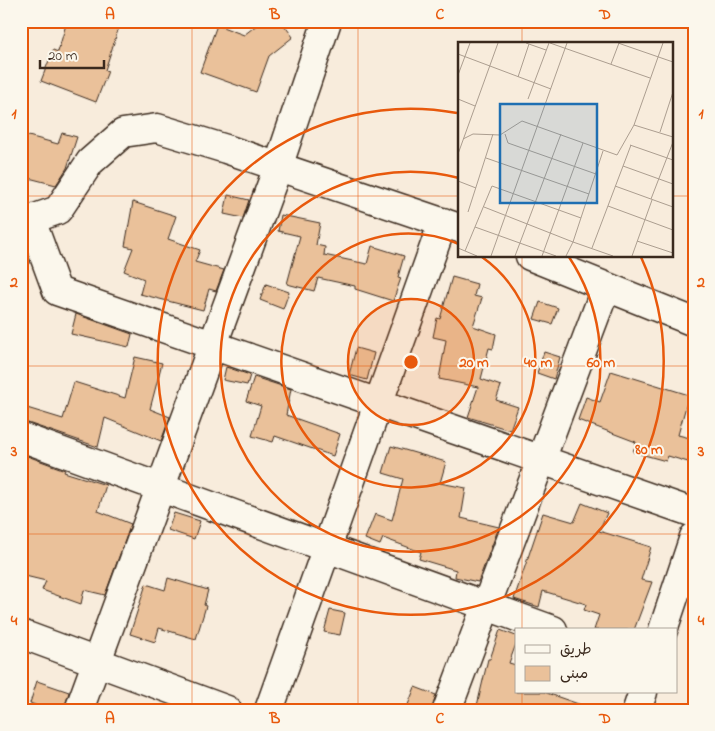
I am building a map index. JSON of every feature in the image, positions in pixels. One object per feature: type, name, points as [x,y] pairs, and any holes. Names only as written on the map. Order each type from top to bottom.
[{"type":"street","points":[[80,710],[278,167],[327,21]]},
{"type":"street","points":[[269,710],[378,403],[451,225],[157,128],[122,133],[90,162],[58,210],[26,221],[57,291],[378,403],[694,513]]},
{"type":"street","points":[[535,258],[694,322]]},
{"type":"street","points":[[447,710],[606,287]]},
{"type":"street","points":[[21,437],[547,628]]},
{"type":"street","points":[[664,628],[694,537]]},
{"type":"street","points":[[21,634],[227,710]]},
{"type":"street","points":[[637,710],[642,694]]},
{"type":"building","points":[[67,21],[121,21],[105,70],[108,71],[96,102],[41,81],[53,50],[58,52]]},
{"type":"building","points":[[262,21],[281,21],[293,37],[269,56],[256,92],[200,72],[217,25],[244,35]]},
{"type":"building","points":[[62,133],[77,137],[67,168],[56,185],[21,176],[21,134],[58,144]]},
{"type":"building","points":[[228,195],[249,200],[243,218],[224,214]]},
{"type":"building","points":[[133,202],[176,216],[168,239],[200,250],[195,262],[224,270],[216,291],[209,289],[203,310],[140,294],[144,279],[124,271],[133,248],[125,246]]},
{"type":"building","points":[[281,215],[320,223],[316,245],[325,247],[324,255],[367,264],[372,246],[404,256],[398,277],[401,278],[393,301],[355,289],[355,286],[318,278],[314,291],[287,284],[300,236],[278,231]]},
{"type":"building","points":[[452,277],[477,284],[474,296],[482,298],[473,326],[496,334],[493,349],[489,348],[481,379],[501,386],[496,400],[518,407],[510,430],[468,417],[478,387],[439,379],[446,340],[433,337],[437,318],[440,319]]},
{"type":"building","points":[[266,284],[289,292],[283,309],[260,300]]},
{"type":"building","points":[[540,302],[558,308],[552,324],[534,319]]},
{"type":"building","points":[[76,314],[132,334],[129,347],[71,334]]},
{"type":"building","points":[[356,348],[374,353],[367,380],[349,375]]},
{"type":"building","points":[[544,352],[560,357],[554,379],[537,373]]},
{"type":"building","points":[[135,357],[162,363],[150,409],[170,417],[161,441],[105,418],[98,447],[25,422],[27,408],[63,419],[74,382],[125,398]]},
{"type":"building","points":[[226,367],[250,375],[247,385],[223,380]]},
{"type":"building","points":[[611,371],[689,395],[678,435],[694,439],[688,462],[668,456],[666,461],[633,452],[636,442],[578,420],[586,397],[600,402]]},
{"type":"building","points":[[254,377],[291,389],[286,415],[340,434],[333,456],[275,436],[273,442],[252,436],[261,406],[246,401]]},
{"type":"building","points":[[391,446],[446,462],[440,483],[466,488],[461,518],[499,527],[478,582],[455,577],[456,570],[419,559],[421,552],[383,538],[380,545],[365,539],[375,514],[392,520],[403,479],[383,473]]},
{"type":"building","points":[[22,454],[65,470],[64,472],[106,485],[98,511],[131,524],[105,595],[84,590],[81,604],[42,590],[46,581],[21,575]]},
{"type":"building","points":[[582,503],[607,513],[599,531],[651,547],[641,580],[652,582],[635,628],[595,628],[599,615],[584,610],[586,604],[543,591],[539,607],[514,599],[543,513],[574,522]]},
{"type":"building","points":[[174,513],[200,521],[194,539],[168,530]]},
{"type":"building","points":[[168,578],[208,590],[204,605],[206,606],[196,639],[159,628],[155,642],[130,634],[146,584],[165,590]]},
{"type":"building","points":[[330,610],[345,613],[340,635],[324,632]]},
{"type":"building","points":[[500,630],[515,636],[515,647],[509,663],[515,665],[515,694],[550,694],[587,707],[586,710],[476,710],[488,659],[490,659]]},
{"type":"building","points":[[37,681],[69,692],[64,710],[48,710],[30,703]]},
{"type":"building","points":[[415,687],[436,695],[432,710],[406,710]]}]
